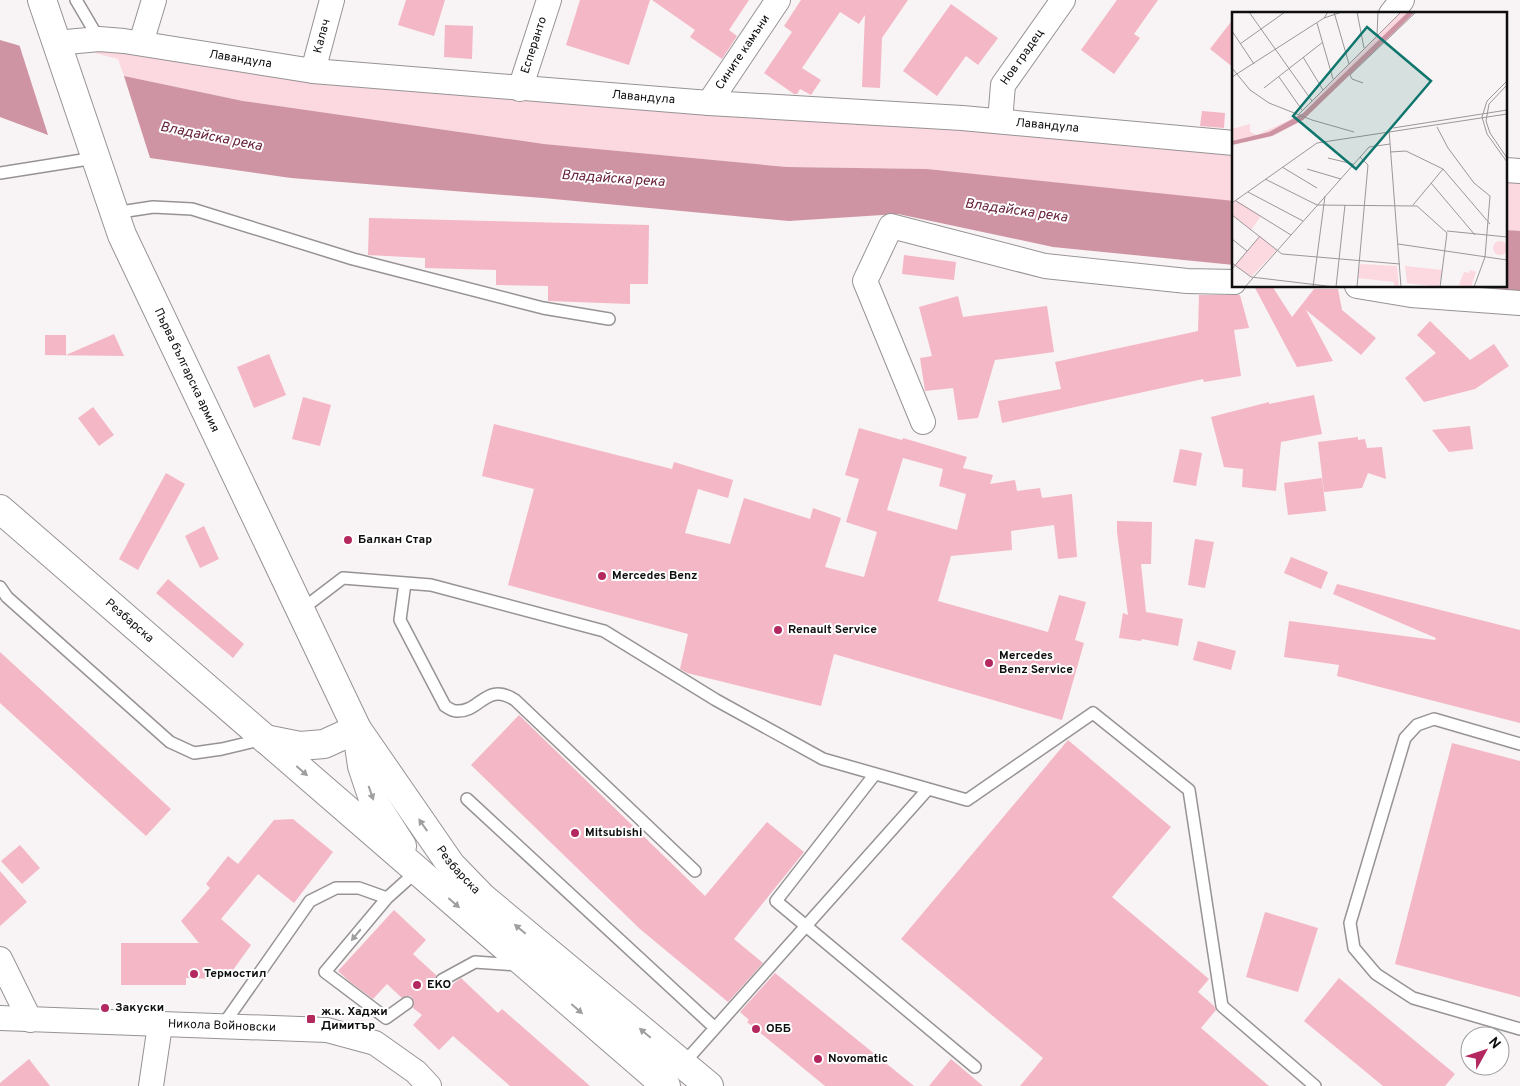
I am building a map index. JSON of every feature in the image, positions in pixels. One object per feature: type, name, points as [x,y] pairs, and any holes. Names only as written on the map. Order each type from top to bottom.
[{"type":"street","name":"Първа българска армия","points":[[42,0],[122,235],[357,729]]},
{"type":"street","points":[[141,43],[154,0]]},
{"type":"street","name":"Калач","points":[[313,71],[332,0]]},
{"type":"street","name":"Есперанто","points":[[520,89],[549,0]]},
{"type":"street","name":"Сините камъни","points":[[709,103],[778,0]]},
{"type":"street","name":"Нов градец","points":[[1000,121],[1003,85],[1063,0]]},
{"type":"street","points":[[1393,12],[1402,0]]},
{"type":"street","name":"Лавандула","points":[[56,43],[99,40],[141,43],[313,71],[709,103],[1000,121],[1232,143]]},
{"type":"street","points":[[923,422],[865,281],[890,226],[1045,266],[1188,281],[1232,282]]},
{"type":"street","points":[[1369,288],[1412,295],[1520,303]]},
{"type":"street","name":"Резбарска","points":[[0,510],[527,965],[663,1085]]},
{"type":"street","points":[[265,739],[300,746],[324,744],[357,729]]},
{"type":"street","name":"Резбарска","points":[[357,729],[362,766],[374,802],[417,871]]},
{"type":"street","name":"Резбарска","points":[[357,729],[451,865],[482,897],[709,1086]]},
{"type":"street","points":[[0,959],[30,1020]]},
{"type":"street","name":"Никола Войновски","points":[[0,1018],[328,1030],[375,1043],[416,1072],[429,1086]]},
{"type":"street","points":[[151,1086],[160,1025]]},
{"type":"street","points":[[663,1085],[683,1064]]},
{"type":"lane","points":[[76,0],[99,40]]},
{"type":"lane","points":[[0,173],[95,158]]},
{"type":"lane","points":[[114,213],[153,207],[192,210],[353,259],[544,308],[609,319]]},
{"type":"lane","points":[[301,610],[343,578],[431,585],[604,631],[716,700],[823,759],[967,800],[1093,713],[1189,790],[1222,1006],[1314,1086]]},
{"type":"lane","points":[[405,583],[400,620],[445,706],[456,711],[467,708],[494,694],[507,695],[515,700],[695,871]]},
{"type":"lane","points":[[0,587],[7,597],[170,742],[194,753],[265,739]]},
{"type":"lane","points":[[1520,744],[1434,719],[1417,724],[1404,738],[1350,923],[1354,948],[1376,974],[1413,998],[1520,1029]]},
{"type":"lane","points":[[875,774],[776,902],[975,1067]]},
{"type":"lane","points":[[683,1064],[928,789]]},
{"type":"lane","points":[[467,799],[715,1028]]},
{"type":"lane","points":[[407,1003],[386,1018],[325,972],[387,898],[417,871]]},
{"type":"lane","points":[[222,1027],[310,901],[336,888],[358,888],[387,898]]},
{"type":"lane","points":[[442,980],[475,962],[527,965]]},
{"type":"shaded area","points":[[56,43],[313,71],[1232,143],[1232,202],[927,169],[787,167],[544,144],[243,101],[124,76],[118,59]]},
{"type":"shaded area","points":[[1508,170],[1520,171],[1520,232],[1508,230]]},
{"type":"water","name":"Владайска река","points":[[0,40],[124,76],[243,101],[544,144],[787,167],[927,169],[1232,201],[1232,265],[1053,247],[898,214],[789,221],[543,198],[291,178],[150,158],[48,135],[0,117]]},
{"type":"water","points":[[1508,230],[1520,231],[1520,293],[1469,288],[1508,288]]},
{"type":"pier","points":[[19,44],[123,73],[151,161],[49,138]]},
{"type":"building","points":[[406,0],[445,0],[434,36],[398,25]]},
{"type":"building","points":[[580,0],[650,0],[629,65],[566,45]]},
{"type":"building","points":[[652,0],[749,0],[729,30],[737,36],[722,59],[690,37],[695,30]]},
{"type":"building","points":[[801,0],[908,0],[882,38],[880,88],[862,87],[865,15],[859,24],[840,12],[802,68],[821,80],[811,95],[800,89],[797,94],[794,94],[764,73],[792,32],[784,26]]},
{"type":"building","points":[[1117,0],[1158,0],[1134,34],[1140,38],[1114,74],[1081,50]]},
{"type":"building","points":[[951,4],[998,38],[978,65],[966,56],[937,96],[903,71]]},
{"type":"building","points":[[1232,21],[1232,66],[1210,49]]},
{"type":"building","points":[[445,25],[473,26],[472,59],[444,57]]},
{"type":"building","points":[[1202,111],[1225,113],[1224,128],[1200,126]]},
{"type":"building","points":[[369,218],[649,225],[648,284],[630,284],[630,304],[548,301],[548,286],[496,285],[496,270],[425,268],[425,258],[368,255]]},
{"type":"building","points":[[904,255],[956,262],[954,280],[902,274]]},
{"type":"building","points":[[1255,288],[1273,288],[1292,317],[1314,289],[1338,289],[1342,310],[1376,338],[1361,355],[1306,310],[1333,361],[1297,367]]},
{"type":"building","points":[[1199,295],[1240,295],[1249,328],[1234,330],[1241,376],[1204,382],[1203,379],[1002,423],[998,401],[1061,389],[1055,362],[1198,331]]},
{"type":"building","points":[[958,296],[963,317],[1047,306],[1054,352],[995,360],[978,418],[958,420],[953,388],[925,391],[920,358],[932,356],[919,307]]},
{"type":"building","points":[[1430,321],[1470,360],[1494,344],[1509,366],[1475,389],[1424,402],[1405,378],[1436,353],[1417,335]]},
{"type":"building","points":[[114,334],[124,356],[45,355],[45,335],[66,335],[66,355]]},
{"type":"building","points":[[269,354],[286,395],[254,408],[237,367]]},
{"type":"building","points":[[1314,395],[1322,434],[1281,442],[1276,491],[1242,487],[1243,469],[1224,467],[1211,417],[1269,402],[1269,404]]},
{"type":"building","points":[[303,397],[331,405],[320,446],[292,439]]},
{"type":"building","points":[[93,407],[114,435],[99,446],[78,418]]},
{"type":"building","points":[[494,424],[672,469],[674,462],[733,480],[728,498],[698,489],[685,533],[730,544],[744,498],[810,519],[813,508],[841,518],[825,567],[864,577],[877,532],[846,522],[859,479],[845,475],[859,428],[902,440],[903,438],[967,457],[963,468],[993,475],[990,484],[1015,480],[1017,491],[1040,488],[1042,498],[1072,494],[1077,557],[1058,559],[1054,525],[1011,531],[1012,550],[951,556],[938,601],[1048,632],[1059,595],[1086,602],[1075,640],[1084,643],[1062,720],[834,654],[821,706],[687,673],[680,669],[688,634],[508,585],[534,489],[482,476]],"holes":[[[903,458],[943,469],[939,486],[966,494],[957,530],[887,510]]]},
{"type":"building","points":[[1470,426],[1473,449],[1449,452],[1432,430]]},
{"type":"building","points":[[1358,437],[1358,440],[1365,439],[1367,448],[1382,447],[1386,479],[1368,473],[1362,488],[1324,492],[1318,442]]},
{"type":"building","points":[[1180,449],[1202,453],[1196,486],[1173,482]]},
{"type":"building","points":[[166,473],[185,484],[138,570],[119,559]]},
{"type":"building","points":[[1322,478],[1326,511],[1288,515],[1284,483]]},
{"type":"building","points":[[1117,521],[1152,522],[1151,564],[1141,564],[1146,612],[1183,619],[1178,646],[1142,639],[1141,641],[1119,638],[1123,613],[1128,615]]},
{"type":"building","points":[[204,526],[219,559],[200,568],[185,536]]},
{"type":"building","points":[[1195,539],[1214,542],[1205,588],[1188,585]]},
{"type":"building","points":[[1291,557],[1328,572],[1321,589],[1284,573]]},
{"type":"building","points":[[168,579],[244,644],[233,658],[156,593]]},
{"type":"building","points":[[1337,584],[1520,630],[1520,723],[1337,676],[1339,665],[1284,657],[1289,621],[1435,640],[1436,638],[1333,594]]},
{"type":"building","points":[[1198,641],[1236,651],[1231,670],[1193,660]]},
{"type":"building","points":[[0,652],[171,809],[146,836],[0,703]]},
{"type":"building","points":[[519,715],[705,896],[767,822],[804,852],[734,939],[763,963],[728,1002],[640,929],[471,765]]},
{"type":"building","points":[[1068,740],[1171,827],[1112,897],[1209,979],[1198,992],[1216,1010],[1201,1028],[1269,1086],[1020,1086],[1043,1058],[901,939]]},
{"type":"building","points":[[1452,743],[1520,761],[1520,997],[1395,964]]},
{"type":"building","points":[[293,819],[333,852],[294,903],[258,874],[221,919],[251,945],[233,970],[218,979],[186,978],[186,985],[121,985],[121,943],[199,943],[181,921],[210,888],[206,884],[228,856],[238,864],[274,820]]},
{"type":"building","points":[[20,845],[40,868],[22,884],[1,861]]},
{"type":"building","points":[[0,871],[27,902],[0,926]]},
{"type":"building","points":[[394,910],[426,940],[413,954],[436,975],[435,980],[438,986],[449,987],[461,978],[498,1013],[502,1009],[590,1086],[510,1086],[453,1036],[439,1050],[413,1025],[422,1015],[413,1008],[414,1002],[411,996],[402,998],[387,984],[373,999],[349,981],[338,971]]},
{"type":"building","points":[[1265,912],[1318,928],[1298,992],[1246,977]]},
{"type":"building","points":[[775,973],[914,1086],[825,1086],[747,1022],[749,1020],[740,1012]]},
{"type":"building","points":[[1339,978],[1455,1074],[1445,1086],[1383,1086],[1304,1021]]},
{"type":"building","points":[[29,1059],[50,1086],[0,1086],[0,1083]]},
{"type":"building","points":[[951,1059],[983,1086],[929,1086]]},
{"type":"place","name":"Балкан Стар","points":[[348,540]]},
{"type":"place","name":"Mercedes Benz","points":[[602,576]]},
{"type":"place","name":"Renault Service","points":[[778,630]]},
{"type":"place","name":"Mercedes Benz Service","points":[[989,663]]},
{"type":"place","name":"Mitsubishi","points":[[575,833]]},
{"type":"place","name":"Термостил","points":[[194,974]]},
{"type":"place","name":"EKO","points":[[417,985]]},
{"type":"place","name":"Закуски","points":[[105,1008]]},
{"type":"place","name":"ж.к. Хаджи Димитър","points":[[311,1019]]},
{"type":"place","name":"ОББ","points":[[756,1029]]},
{"type":"place","name":"Novomatic","points":[[818,1059]]}]
